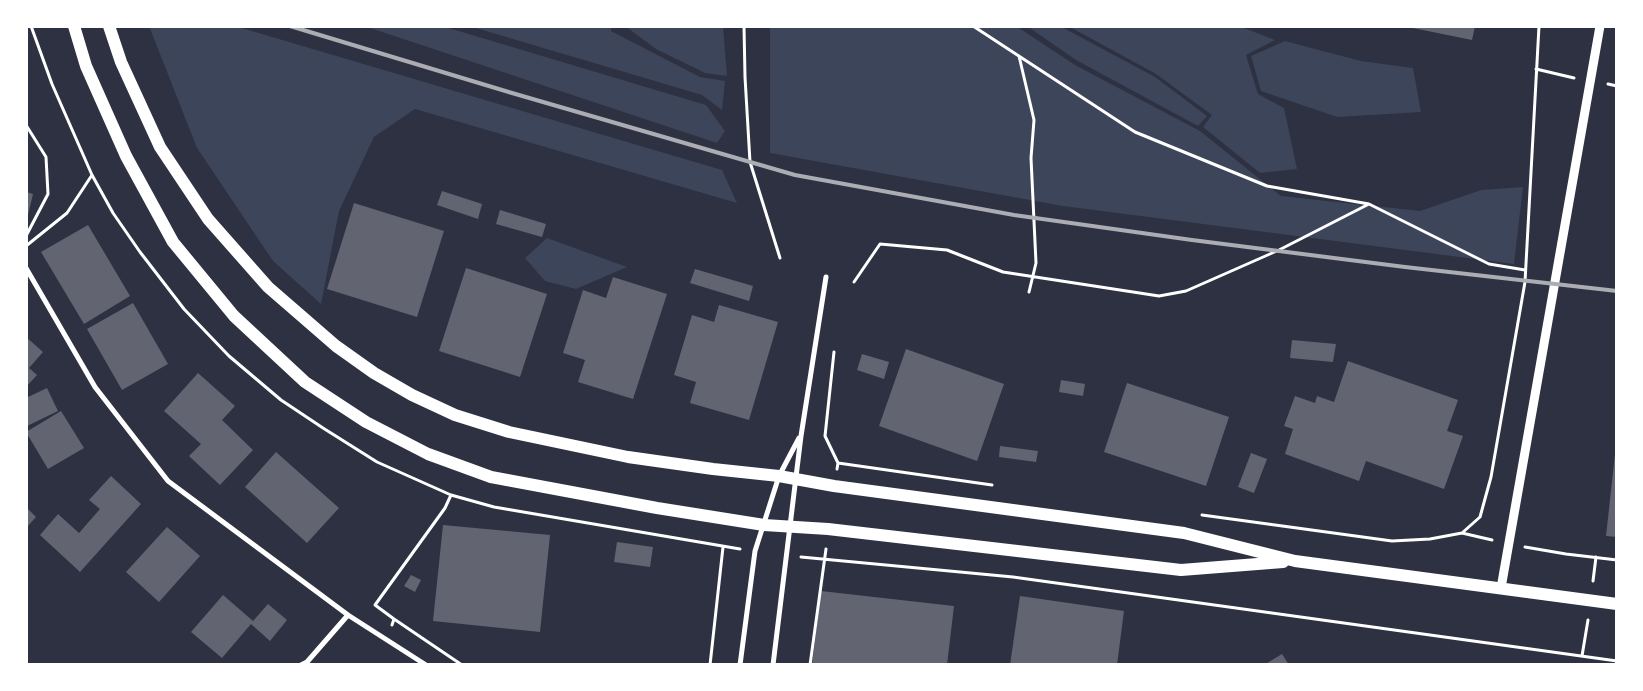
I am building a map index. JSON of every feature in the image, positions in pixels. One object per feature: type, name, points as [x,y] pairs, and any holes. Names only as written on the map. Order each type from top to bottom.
[{"type":"main road","points":[[74,26],[86,66],[126,156],[173,242],[234,316],[305,382],[366,422],[428,454],[491,477],[657,508],[764,525],[828,529],[1181,570],[1294,561]]},
{"type":"main road","points":[[109,26],[120,62],[160,146],[208,219],[268,286],[336,346],[374,373],[412,395],[455,415],[509,432],[628,457],[779,476],[834,486],[1184,533],[1294,561],[1617,604]]},
{"type":"street","points":[[1501,588],[1600,26]]},
{"type":"street","points":[[26,268],[95,387],[168,481],[348,615],[426,665]]},
{"type":"street","points":[[773,665],[795,479],[826,277]]},
{"type":"street","points":[[740,665],[754,551],[779,476],[801,436]]},
{"type":"street","points":[[301,665],[307,662],[348,615]]},
{"type":"path","points":[[744,26],[750,162],[780,258]]},
{"type":"path","points":[[974,26],[1135,132],[1267,186],[1369,204],[1489,264],[1525,270]]},
{"type":"path","points":[[1540,26],[1525,282],[1491,478],[1480,518],[1462,533],[1566,554],[1617,560]]},
{"type":"path","points":[[1019,56],[1034,120],[1031,158],[1036,263],[1030,292]]},
{"type":"path","points":[[1536,69],[1591,81]]},
{"type":"path","points":[[26,125],[46,157],[48,194],[26,236]]},
{"type":"path","points":[[26,246],[67,213],[92,175]]},
{"type":"path","points":[[854,282],[880,244],[946,250],[1003,272],[1159,296],[1186,291],[1279,250],[1369,204]]},
{"type":"path","points":[[834,352],[825,436],[838,463]]},
{"type":"path","points":[[451,494],[444,508],[375,605],[462,665]]},
{"type":"path","points":[[710,665],[723,547]]},
{"type":"path","points":[[385,638],[394,619]]},
{"type":"shaded area","points":[[149,26],[235,26],[722,170],[737,203],[415,109],[374,137],[339,211],[321,304],[273,261],[197,148]]},
{"type":"shaded area","points":[[364,26],[442,26],[706,105],[725,131],[717,143]]},
{"type":"shaded area","points":[[469,26],[611,26],[611,31],[700,77],[725,81],[722,110],[702,95]]},
{"type":"shaded area","points":[[625,26],[723,26],[727,76],[705,73],[656,49]]},
{"type":"shaded area","points":[[770,26],[1016,26],[1075,65],[1200,131],[1281,196],[1420,211],[1481,190],[1523,187],[1514,264],[1063,206],[770,153]]},
{"type":"shaded area","points":[[1027,26],[1060,26],[1155,77],[1207,116],[1198,126],[1076,60]]},
{"type":"shaded area","points":[[1068,26],[1239,26],[1275,40],[1246,55],[1258,94],[1284,108],[1297,169],[1260,173],[1203,127],[1212,115],[1156,74]]},
{"type":"shaded area","points":[[1285,41],[1361,61],[1413,68],[1421,112],[1337,117],[1261,91],[1251,56]]},
{"type":"shaded area","points":[[547,238],[627,267],[576,289],[545,281],[525,258]]},
{"type":"building","points":[[1403,26],[1475,26],[1472,40]]},
{"type":"building","points":[[442,191],[482,204],[478,219],[437,205]]},
{"type":"building","points":[[26,192],[33,194],[28,215],[26,215]]},
{"type":"building","points":[[354,203],[444,231],[417,317],[327,289]]},
{"type":"building","points":[[500,210],[546,224],[542,237],[496,224]]},
{"type":"building","points":[[88,225],[130,296],[84,324],[41,252]]},
{"type":"building","points":[[466,268],[547,294],[520,377],[439,351]]},
{"type":"building","points":[[695,269],[753,286],[749,301],[690,283]]},
{"type":"building","points":[[613,277],[667,294],[633,399],[578,382],[585,360],[563,353],[583,290],[606,298]]},
{"type":"building","points":[[133,303],[168,364],[122,390],[87,329]]},
{"type":"building","points":[[719,305],[778,322],[749,420],[690,403],[696,382],[674,375],[692,315],[714,322]]},
{"type":"building","points":[[26,337],[43,352],[29,368],[37,375],[26,387]]},
{"type":"building","points":[[1292,340],[1336,344],[1333,362],[1290,358]]},
{"type":"building","points":[[906,349],[1004,384],[977,461],[879,426]]},
{"type":"building","points":[[862,354],[889,362],[884,379],[857,370]]},
{"type":"building","points":[[1348,361],[1458,400],[1447,431],[1463,436],[1444,489],[1366,461],[1359,481],[1285,454],[1293,429],[1284,426],[1295,396],[1315,403],[1317,396],[1334,402]]},
{"type":"building","points":[[198,373],[235,406],[222,420],[253,450],[220,485],[189,456],[201,444],[164,411]]},
{"type":"building","points":[[1061,380],[1085,384],[1083,396],[1059,392]]},
{"type":"building","points":[[1127,383],[1229,417],[1206,486],[1104,452]]},
{"type":"building","points":[[47,388],[58,411],[27,426],[26,398]]},
{"type":"building","points":[[61,411],[84,448],[48,469],[26,432]]},
{"type":"building","points":[[1000,446],[1038,451],[1036,462],[999,457]]},
{"type":"building","points":[[276,452],[339,508],[307,543],[245,487]]},
{"type":"building","points":[[1251,453],[1267,459],[1254,493],[1238,487]]},
{"type":"building","points":[[1615,454],[1617,454],[1617,537],[1606,536]]},
{"type":"building","points":[[111,476],[141,504],[80,572],[40,535],[58,514],[79,533],[100,509],[89,500]]},
{"type":"building","points":[[28,509],[36,517],[26,528],[26,510]]},
{"type":"building","points":[[443,525],[550,535],[540,632],[433,621]]},
{"type":"building","points":[[167,527],[200,556],[159,602],[126,572]]},
{"type":"building","points":[[617,542],[653,547],[650,567],[614,562]]},
{"type":"building","points":[[411,575],[421,580],[415,592],[404,586]]},
{"type":"building","points":[[821,591],[954,606],[947,665],[812,665]]},
{"type":"building","points":[[223,595],[253,621],[268,604],[287,620],[270,641],[251,624],[222,658],[191,632]]},
{"type":"building","points":[[1020,596],[1124,611],[1117,665],[1010,665]]},
{"type":"building","points":[[1282,654],[1289,665],[1264,665]]},
{"type":"railway","points":[[290,26],[795,175],[1014,215],[1405,267],[1617,291]]}]
